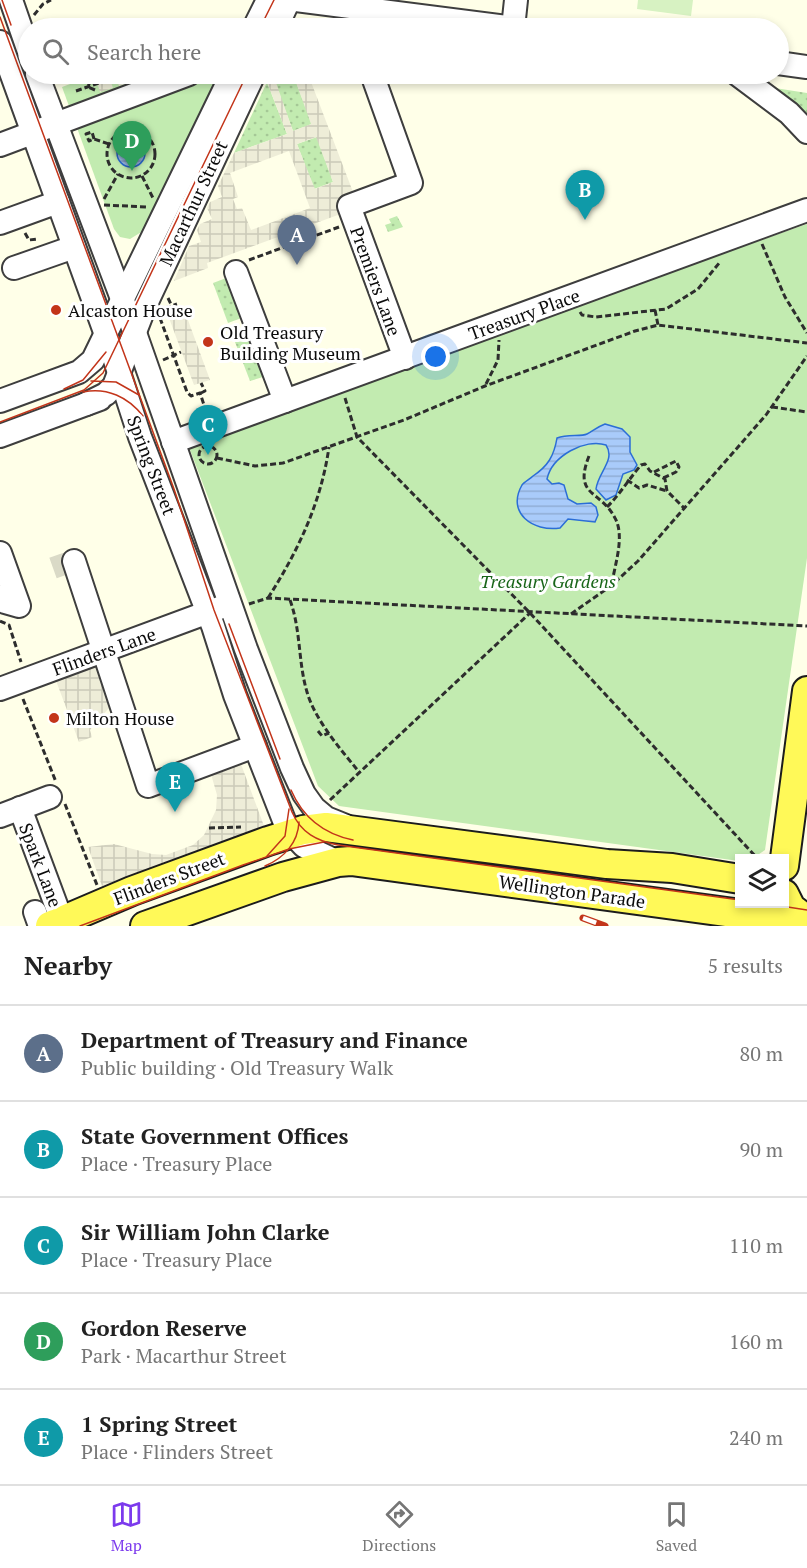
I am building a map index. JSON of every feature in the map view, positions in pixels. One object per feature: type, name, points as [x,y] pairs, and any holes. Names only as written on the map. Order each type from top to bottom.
[{"type":"main road","points":[[786,854],[807,691]]},
{"type":"main road","name":"Wellington Parade","points":[[290,834],[326,826],[607,864],[672,868],[735,878]]},
{"type":"main road","name":"Flinders Street","points":[[47,921],[290,834]]},
{"type":"main road","name":"Wellington Parade","points":[[338,862],[372,863],[800,922]]},
{"type":"main road","name":"Flinders Street","points":[[150,925],[260,884],[338,862]]},
{"type":"main road","points":[[789,887],[807,889]]},
{"type":"main road","points":[[789,902],[800,922]]},
{"type":"street","points":[[11,0],[18,20]]},
{"type":"street","points":[[259,18],[268,0]]},
{"type":"street","points":[[281,18],[289,0]]},
{"type":"street","points":[[296,0],[365,18]]},
{"type":"street","points":[[515,18],[516,0]]},
{"type":"street","points":[[372,18],[409,7],[464,18]]},
{"type":"street","name":"Spring Street","points":[[0,42],[207,612],[234,695],[290,834]]},
{"type":"street","points":[[789,65],[807,67]]},
{"type":"street","name":"Spring Street","points":[[41,84],[135,333],[173,442],[239,604],[246,650],[307,799],[320,814],[331,820],[371,832]]},
{"type":"street","points":[[0,145],[162,84]]},
{"type":"street","name":"Macarthur Street","points":[[0,401],[79,372],[93,360],[107,336],[227,84]]},
{"type":"street","name":"Macarthur Street","points":[[87,404],[111,391],[120,374],[147,301],[249,84]]},
{"type":"street","name":"Premiers Lane","points":[[376,84],[411,183],[349,206],[405,358]]},
{"type":"street","points":[[750,84],[789,113],[807,132]]},
{"type":"street","points":[[0,223],[58,202]]},
{"type":"street","name":"Treasury Place","points":[[173,442],[807,210]]},
{"type":"street","points":[[101,246],[111,260],[120,264],[136,263],[146,254]]},
{"type":"street","points":[[14,268],[74,247]]},
{"type":"street","points":[[240,267],[285,401]]},
{"type":"street","points":[[0,436],[118,395],[130,404]]},
{"type":"street","points":[[0,553],[19,606],[5,602],[0,597]]},
{"type":"street","points":[[77,560],[148,786],[255,746]]},
{"type":"street","name":"Flinders Lane","points":[[10,690],[207,612],[239,604]]},
{"type":"street","name":"Spark Lane","points":[[47,921],[10,812],[58,800]]},
{"type":"street","points":[[290,834],[308,849],[338,862]]},
{"type":"path","points":[[33,18],[38,9],[51,0]]},
{"type":"path","points":[[76,91],[96,84]]},
{"type":"path","points":[[88,87],[94,90]]},
{"type":"path","points":[[128,130],[144,134],[154,147],[155,156],[148,171],[134,178],[118,174],[107,158],[109,144],[120,132],[128,130]]},
{"type":"path","points":[[94,139],[109,144]]},
{"type":"path","points":[[118,174],[101,205],[155,206],[142,176]]},
{"type":"path","points":[[240,267],[339,227],[341,234]]},
{"type":"path","points":[[755,229],[785,297],[807,333]]},
{"type":"path","points":[[571,296],[582,315],[596,317],[666,309],[698,289],[723,257]]},
{"type":"path","points":[[171,304],[176,315]]},
{"type":"path","points":[[177,304],[171,304],[160,311],[187,392],[191,396],[205,391],[201,383]]},
{"type":"path","points":[[655,310],[658,325]]},
{"type":"path","points":[[217,458],[269,467],[357,437],[485,386],[635,331],[658,325],[807,343]]},
{"type":"path","points":[[485,386],[498,360],[499,339]]},
{"type":"path","points":[[166,359],[181,352]]},
{"type":"path","points":[[569,615],[612,585],[638,561],[772,407],[807,356]]},
{"type":"path","points":[[200,393],[204,405]]},
{"type":"path","points":[[345,401],[357,437],[530,613],[753,854]]},
{"type":"path","points":[[772,407],[807,412]]},
{"type":"path","points":[[210,446],[215,449],[217,458],[213,463],[204,464],[200,460],[200,451],[210,446]]},
{"type":"path","points":[[268,598],[290,564],[308,527],[325,474],[329,447]]},
{"type":"path","points":[[589,456],[582,474],[586,487],[616,519],[620,536],[612,585]]},
{"type":"path","points":[[654,472],[676,461],[679,467],[676,472],[663,478]]},
{"type":"path","points":[[607,507],[621,493],[627,480],[641,465],[645,464],[663,478],[667,491],[684,508]]},
{"type":"path","points":[[627,480],[639,488],[647,486],[667,491]]},
{"type":"path","points":[[239,604],[268,598],[807,626]]},
{"type":"path","points":[[290,600],[297,620],[307,692],[329,732],[360,773]]},
{"type":"path","points":[[327,802],[530,613]]},
{"type":"path","points":[[0,621],[9,625],[17,648]]},
{"type":"path","points":[[10,690],[52,771]]},
{"type":"path","points":[[318,731],[322,736],[329,732]]},
{"type":"path","points":[[58,800],[98,885]]},
{"type":"path","points":[[209,828],[242,827]]},
{"type":"green space","points":[[638,0],[693,0],[691,16],[637,9]]},
{"type":"green space","points":[[70,84],[213,84],[143,231],[130,239],[120,237],[114,229],[62,87]]},
{"type":"green space","points":[[266,84],[268,84],[287,134],[234,153]]},
{"type":"green space","points":[[275,84],[297,84],[312,124],[293,131]]},
{"type":"green space","points":[[755,85],[807,93],[807,130]]},
{"type":"green space","points":[[317,137],[333,182],[314,189],[297,144]]},
{"type":"green space","points":[[397,216],[403,227],[388,232],[385,225],[391,223],[389,219]]},
{"type":"green space","name":"Treasury Gardens","points":[[807,224],[807,558],[765,850],[759,854],[735,854],[735,860],[339,806],[318,786],[187,442]]},
{"type":"green space","points":[[229,277],[244,317],[228,323],[213,283]]},
{"type":"green space","points":[[251,336],[266,376],[250,381],[235,342]]},
{"type":"shaded area","points":[[98,84],[112,84],[113,88],[100,92]]},
{"type":"shaded area","points":[[268,84],[277,84],[293,131],[311,124],[297,84],[312,84],[353,192],[341,197],[346,212],[207,263],[208,268],[174,281],[189,246],[201,242],[197,230],[200,224],[212,219],[207,208],[210,202],[222,197],[218,186],[234,153],[287,134]],"holes":[[[316,137],[333,182],[315,189],[297,144]],[[289,151],[310,208],[251,230],[242,208],[237,209],[233,199],[238,197],[230,173]]]},
{"type":"shaded area","points":[[185,312],[210,380],[194,385],[169,318]]},
{"type":"shaded area","points":[[99,662],[116,705],[108,709],[90,730],[92,737],[79,742],[55,678]]},
{"type":"shaded area","points":[[238,756],[264,826],[102,886],[88,847],[114,844],[152,854],[166,855],[193,845],[204,835],[216,810],[217,795],[209,767]]},
{"type":"water","points":[[131,139],[141,143],[145,153],[141,163],[131,167],[121,163],[117,153],[121,143]]},
{"type":"water","points":[[605,424],[622,429],[630,437],[630,452],[637,465],[634,470],[623,474],[616,495],[606,500],[596,489],[608,461],[609,451],[606,445],[589,444],[579,447],[562,456],[555,463],[547,479],[552,484],[564,485],[568,499],[577,504],[591,503],[596,507],[598,515],[595,522],[568,519],[560,528],[540,527],[532,524],[520,512],[517,504],[523,484],[550,460],[557,438],[584,435]]},
{"type":"tunnel","points":[[53,568],[70,562]]},
{"type":"tram line","points":[[2,0],[11,25]]},
{"type":"tram line","points":[[265,18],[274,0]]},
{"type":"tram line","points":[[0,17],[18,66]]},
{"type":"tram line","points":[[25,84],[174,489],[214,610],[292,812],[305,831],[323,841],[338,845],[735,899]]},
{"type":"tram line","points":[[0,422],[84,390],[103,373],[242,84]]},
{"type":"tram line","points":[[64,389],[83,380],[106,352]]},
{"type":"tram line","points":[[91,381],[116,382],[139,395]]},
{"type":"tram line","points":[[83,392],[109,392],[124,399],[143,416]]},
{"type":"tram line","points":[[229,624],[280,759]]},
{"type":"tram line","points":[[291,790],[308,817],[333,834],[353,840]]},
{"type":"tram line","points":[[267,856],[285,836],[289,809]]},
{"type":"tram line","points":[[265,866],[278,859],[289,849],[296,837],[299,822]]},
{"type":"tram line","points":[[80,926],[289,849],[324,842]]},
{"type":"tram line","points":[[789,907],[807,910]]},
{"type":"railway","points":[[583,918],[605,926]]},
{"type":"place","name":"Gordon Reserve","points":[[132,171]]},
{"type":"place","name":"State Government Offices","points":[[585,220]]},
{"type":"place","name":"Department of Treasury and Finance","points":[[297,265]]},
{"type":"place","name":"Alcaston House","points":[[56,310]]},
{"type":"place","name":"Old Treasury Building Museum","points":[[208,342]]},
{"type":"place","name":"Sir William John Clarke","points":[[208,455]]},
{"type":"place","name":"Milton House","points":[[54,718]]},
{"type":"place","name":"1 Spring Street","points":[[175,812]]}]
